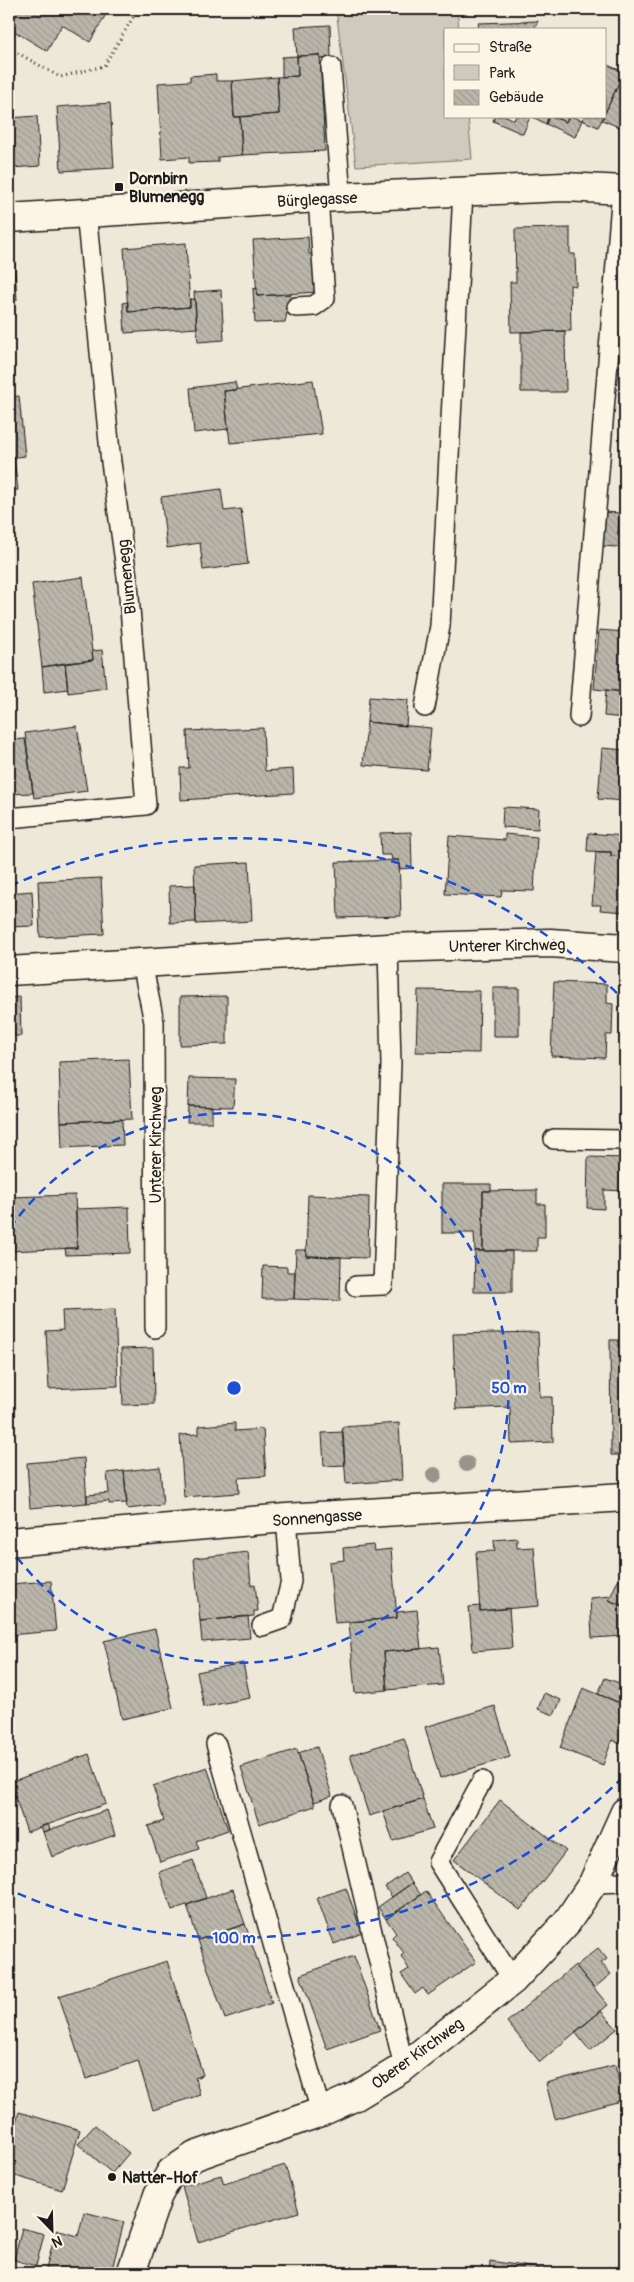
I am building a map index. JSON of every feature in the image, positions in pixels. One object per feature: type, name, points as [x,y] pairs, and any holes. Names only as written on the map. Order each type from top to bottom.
[{"type":"street","name":"Bürglegasse","points":[[9,218],[329,198],[564,187],[624,190]]},
{"type":"street","name":"Unterer Kirchweg","points":[[9,971],[388,948],[550,943],[625,948]]},
{"type":"street","name":"Sonnengasse","points":[[9,1542],[286,1518],[625,1497]]},
{"type":"street","name":"Oberer Kirchweg","points":[[131,2273],[158,2196],[171,2172],[196,2156],[321,2112],[356,2096],[404,2067],[513,1980],[567,1922],[593,1883],[625,1812]]},
{"type":"lane","points":[[296,307],[314,306],[325,298],[331,67]]},
{"type":"lane","points":[[579,717],[624,190]]},
{"type":"lane","points":[[425,707],[440,626],[463,192]]},
{"type":"lane","name":"Blumenegg","points":[[9,818],[146,804],[128,584],[111,462],[86,212]]},
{"type":"lane","points":[[356,1286],[383,1285],[391,1064],[388,948]]},
{"type":"lane","name":"Unterer Kirchweg","points":[[142,963],[154,1022],[156,1328]]},
{"type":"lane","points":[[554,1140],[625,1140]]},
{"type":"lane","points":[[262,1626],[282,1619],[291,1581],[286,1518]]},
{"type":"lane","points":[[216,1744],[321,2112]]},
{"type":"lane","points":[[482,1781],[438,1862],[513,1980]]},
{"type":"lane","points":[[342,1805],[404,2067]]},
{"type":"lane","points":[[593,1883],[625,1882]]},
{"type":"path","points":[[9,48],[60,77],[104,66],[138,9]]},
{"type":"green space","points":[[336,9],[457,9],[459,28],[444,28],[444,118],[468,118],[472,159],[356,166]]},
{"type":"building","points":[[9,9],[109,9],[90,42],[62,25],[47,51],[9,28]]},
{"type":"building","points":[[538,21],[534,28],[479,28],[478,23]]},
{"type":"building","points":[[330,25],[331,58],[320,59],[320,55],[297,56],[295,27]]},
{"type":"building","points":[[320,55],[325,151],[242,155],[240,117],[279,114],[277,77],[298,76],[297,56]]},
{"type":"building","points":[[297,56],[298,76],[282,77],[282,57]]},
{"type":"building","points":[[606,64],[624,72],[606,111]]},
{"type":"building","points":[[624,72],[625,121],[623,120],[619,127],[602,120],[606,118],[606,111]]},
{"type":"building","points":[[216,74],[216,81],[232,81],[234,117],[240,117],[242,155],[218,157],[218,162],[189,163],[189,157],[162,159],[158,83],[190,81],[190,76]]},
{"type":"building","points":[[277,77],[279,114],[234,117],[232,81]]},
{"type":"building","points":[[110,103],[114,168],[61,171],[57,107]]},
{"type":"building","points":[[37,116],[40,166],[11,168],[12,180],[9,180],[9,118]]},
{"type":"building","points":[[494,118],[510,118],[514,120],[515,118],[530,118],[523,134],[493,121]]},
{"type":"building","points":[[535,118],[548,118],[546,124]]},
{"type":"building","points":[[548,118],[566,122],[568,118],[582,120],[575,137],[546,124]]},
{"type":"building","points":[[557,118],[568,118],[566,122]]},
{"type":"building","points":[[583,118],[603,118],[598,127],[582,120]]},
{"type":"building","points":[[570,228],[570,254],[575,254],[576,286],[570,285],[571,331],[511,332],[510,282],[516,282],[515,229]]},
{"type":"building","points":[[308,237],[309,254],[315,254],[317,292],[257,296],[253,240]]},
{"type":"building","points":[[186,243],[190,307],[128,312],[124,248]]},
{"type":"building","points":[[9,253],[14,253],[17,300],[9,300]]},
{"type":"building","points":[[257,288],[257,296],[291,294],[285,322],[255,323],[253,289]]},
{"type":"building","points":[[221,290],[224,340],[198,342],[194,292]]},
{"type":"building","points":[[190,299],[195,299],[197,328],[125,333],[123,303],[128,302],[128,312],[190,307]]},
{"type":"building","points":[[565,331],[566,392],[521,392],[521,332]]},
{"type":"building","points":[[313,380],[322,434],[230,443],[224,391]]},
{"type":"building","points":[[235,382],[237,390],[224,391],[228,429],[194,433],[190,388]]},
{"type":"building","points":[[19,396],[25,456],[9,458],[9,397]]},
{"type":"building","points":[[9,458],[14,458],[18,490],[9,491]]},
{"type":"building","points":[[622,482],[625,482],[625,534],[618,534]]},
{"type":"building","points":[[221,489],[224,511],[241,509],[248,564],[203,570],[200,543],[167,548],[161,497]]},
{"type":"building","points":[[603,512],[620,513],[618,534],[623,534],[622,545],[617,547],[600,546]]},
{"type":"building","points":[[83,577],[93,660],[42,667],[32,584]]},
{"type":"building","points":[[599,630],[625,632],[625,692],[594,689]]},
{"type":"building","points":[[102,650],[106,688],[68,693],[65,663],[93,660],[92,651]]},
{"type":"building","points":[[65,663],[68,689],[44,692],[42,667]]},
{"type":"building","points":[[606,690],[625,692],[625,718],[604,716]]},
{"type":"building","points":[[369,697],[408,700],[406,726],[367,722]]},
{"type":"building","points":[[367,722],[431,728],[427,770],[363,765]]},
{"type":"building","points":[[77,726],[87,791],[34,798],[25,733]]},
{"type":"building","points":[[263,728],[265,771],[293,769],[294,793],[181,800],[180,768],[189,768],[187,731]]},
{"type":"building","points":[[25,739],[33,793],[10,794],[9,740]]},
{"type":"building","points":[[602,748],[625,750],[625,801],[598,799]]},
{"type":"building","points":[[503,807],[539,809],[538,829],[502,827]]},
{"type":"building","points":[[411,832],[412,868],[399,869],[399,860],[392,860],[391,855],[381,855],[380,833]]},
{"type":"building","points":[[588,833],[625,836],[625,857],[611,856],[611,852],[587,851]]},
{"type":"building","points":[[505,834],[537,837],[534,891],[502,890],[501,897],[445,894],[449,836],[505,840]]},
{"type":"building","points":[[596,852],[611,852],[611,856],[625,857],[625,912],[600,910],[601,905],[592,905]]},
{"type":"building","points":[[399,860],[401,916],[338,918],[336,862]]},
{"type":"building","points":[[249,862],[252,921],[196,924],[194,865]]},
{"type":"building","points":[[101,878],[104,934],[40,937],[38,881]]},
{"type":"building","points":[[195,885],[196,922],[170,923],[169,886]]},
{"type":"building","points":[[32,891],[34,926],[9,927],[9,893]]},
{"type":"building","points":[[554,982],[607,984],[607,1003],[613,1004],[612,1035],[606,1035],[605,1058],[551,1056]]},
{"type":"building","points":[[493,988],[519,988],[519,1036],[493,1036]]},
{"type":"building","points":[[418,990],[480,991],[479,1053],[416,1052]]},
{"type":"building","points":[[227,996],[227,1044],[180,1045],[180,997]]},
{"type":"building","points":[[20,997],[21,1036],[9,1036],[9,998]]},
{"type":"building","points":[[129,1059],[132,1119],[61,1122],[59,1062]]},
{"type":"building","points":[[189,1078],[235,1079],[233,1107],[188,1106]]},
{"type":"building","points":[[188,1106],[212,1107],[212,1122],[187,1122]]},
{"type":"building","points":[[122,1119],[123,1145],[62,1148],[61,1122]]},
{"type":"building","points":[[588,1157],[625,1158],[625,1191],[604,1190],[604,1209],[587,1208]]},
{"type":"building","points":[[442,1184],[491,1184],[491,1191],[483,1191],[483,1251],[475,1251],[474,1233],[442,1233]]},
{"type":"building","points":[[537,1190],[537,1204],[545,1204],[545,1237],[537,1237],[537,1251],[483,1251],[483,1191]]},
{"type":"building","points":[[75,1195],[77,1248],[9,1251],[9,1197]]},
{"type":"building","points":[[308,1195],[369,1197],[368,1258],[306,1256]]},
{"type":"building","points":[[129,1207],[130,1253],[66,1255],[65,1248],[77,1248],[76,1209]]},
{"type":"building","points":[[296,1250],[306,1250],[306,1256],[341,1257],[340,1301],[294,1299]]},
{"type":"building","points":[[475,1251],[512,1251],[512,1292],[474,1292]]},
{"type":"building","points":[[263,1266],[287,1267],[287,1272],[295,1272],[294,1299],[262,1299]]},
{"type":"building","points":[[115,1309],[118,1386],[49,1389],[46,1331],[63,1330],[62,1311]]},
{"type":"building","points":[[538,1332],[540,1397],[552,1397],[553,1442],[511,1444],[510,1407],[456,1409],[453,1334]]},
{"type":"building","points":[[610,1340],[625,1340],[625,1455],[611,1455]]},
{"type":"building","points":[[153,1348],[154,1404],[123,1405],[121,1349]]},
{"type":"building","points":[[235,1423],[235,1431],[263,1429],[266,1476],[238,1478],[239,1493],[184,1497],[180,1435],[199,1434],[199,1426]]},
{"type":"building","points":[[399,1423],[402,1480],[346,1484],[342,1427]]},
{"type":"building","points":[[343,1432],[345,1465],[324,1466],[322,1433]]},
{"type":"building","points":[[84,1458],[87,1503],[30,1508],[27,1463]]},
{"type":"building","points":[[160,1467],[163,1505],[127,1509],[124,1471]]},
{"type":"building","points":[[124,1471],[127,1503],[109,1504],[109,1501],[87,1503],[87,1495],[109,1493],[107,1473]]},
{"type":"building","points":[[517,1538],[517,1548],[534,1547],[539,1606],[480,1611],[476,1552],[495,1551],[494,1540]]},
{"type":"building","points":[[373,1545],[374,1551],[391,1549],[397,1618],[335,1623],[329,1562],[344,1560],[343,1548]]},
{"type":"building","points":[[248,1552],[251,1585],[255,1584],[258,1611],[254,1611],[254,1616],[200,1621],[194,1558]]},
{"type":"building","points":[[625,1564],[625,1607],[609,1600]]},
{"type":"building","points":[[51,1581],[56,1631],[9,1635],[9,1584]]},
{"type":"building","points":[[611,1596],[609,1600],[625,1607],[625,1636],[592,1638],[590,1598]]},
{"type":"building","points":[[480,1606],[480,1611],[509,1608],[512,1648],[473,1651],[469,1607]]},
{"type":"building","points":[[417,1610],[421,1649],[384,1652],[387,1690],[355,1693],[349,1622],[397,1618],[397,1612]]},
{"type":"building","points":[[248,1616],[250,1638],[202,1642],[200,1621]]},
{"type":"building","points":[[155,1629],[173,1708],[122,1719],[104,1641]]},
{"type":"building","points":[[9,1635],[11,1656],[9,1656]]},
{"type":"building","points":[[439,1647],[443,1685],[387,1690],[384,1652]]},
{"type":"building","points":[[243,1663],[250,1698],[204,1707],[197,1672]]},
{"type":"building","points":[[605,1678],[625,1685],[625,1705],[598,1694]]},
{"type":"building","points":[[583,1688],[625,1705],[621,1719],[625,1721],[625,1730],[620,1744],[612,1740],[603,1765],[560,1748]]},
{"type":"building","points":[[544,1693],[561,1700],[554,1715],[538,1709]]},
{"type":"building","points":[[495,1706],[510,1757],[440,1778],[425,1727]]},
{"type":"building","points":[[404,1738],[423,1799],[369,1816],[350,1755]]},
{"type":"building","points":[[317,1747],[332,1796],[314,1802],[298,1753]]},
{"type":"building","points":[[297,1749],[315,1806],[259,1824],[241,1767]]},
{"type":"building","points":[[89,1754],[106,1804],[27,1832],[10,1782]]},
{"type":"building","points":[[207,1767],[228,1830],[196,1841],[199,1849],[160,1862],[148,1826],[164,1821],[153,1786]]},
{"type":"building","points":[[423,1799],[433,1829],[393,1841],[383,1811]]},
{"type":"building","points":[[500,1800],[566,1851],[520,1910],[454,1860]]},
{"type":"building","points":[[107,1810],[115,1835],[52,1857],[43,1832]]},
{"type":"building","points":[[48,1824],[50,1830],[43,1832],[41,1826]]},
{"type":"building","points":[[193,1860],[206,1898],[172,1910],[159,1872]]},
{"type":"building","points":[[405,1873],[412,1883],[392,1897],[385,1887]]},
{"type":"building","points":[[412,1883],[421,1895],[386,1919],[378,1907]]},
{"type":"building","points":[[346,1888],[362,1933],[334,1944],[317,1898]]},
{"type":"building","points":[[233,1889],[245,1924],[198,1940],[187,1905]]},
{"type":"building","points":[[426,1891],[476,1962],[428,1995],[423,1988],[415,1994],[401,1974],[409,1969],[401,1956],[404,1953],[392,1937],[396,1933],[386,1919]]},
{"type":"building","points":[[245,1924],[272,2003],[225,2019],[198,1940]]},
{"type":"building","points":[[598,1948],[607,1959],[601,1963],[611,1974],[594,1988],[576,1966]]},
{"type":"building","points":[[354,1956],[380,2030],[327,2049],[300,1975]]},
{"type":"building","points":[[167,1961],[203,2075],[195,2078],[200,2095],[153,2110],[138,2061],[86,2079],[59,1996]]},
{"type":"building","points":[[575,1965],[608,2005],[540,2062],[507,2022]]},
{"type":"building","points":[[601,2011],[617,2029],[590,2051],[575,2032]]},
{"type":"building","points":[[615,2065],[624,2100],[555,2119],[546,2083]]},
{"type":"building","points":[[19,2112],[80,2130],[62,2190],[9,2174],[9,2145]]},
{"type":"building","points":[[95,2125],[129,2153],[112,2173],[78,2144]]},
{"type":"building","points":[[285,2165],[299,2212],[198,2242],[182,2186],[221,2175],[224,2184]]},
{"type":"building","points":[[84,2212],[124,2222],[111,2273],[45,2273],[56,2230],[78,2236]]},
{"type":"building","points":[[22,2228],[44,2234],[36,2266],[14,2260]]},
{"type":"building","points":[[490,2261],[549,2270],[548,2273],[489,2273]]},
{"type":"building","points":[[549,2270],[571,2273],[548,2273]]},
{"type":"place","name":"Dornbirn Blumenegg","points":[[119,187]]},
{"type":"place","name":"Natter-Hof","points":[[112,2177]]}]
